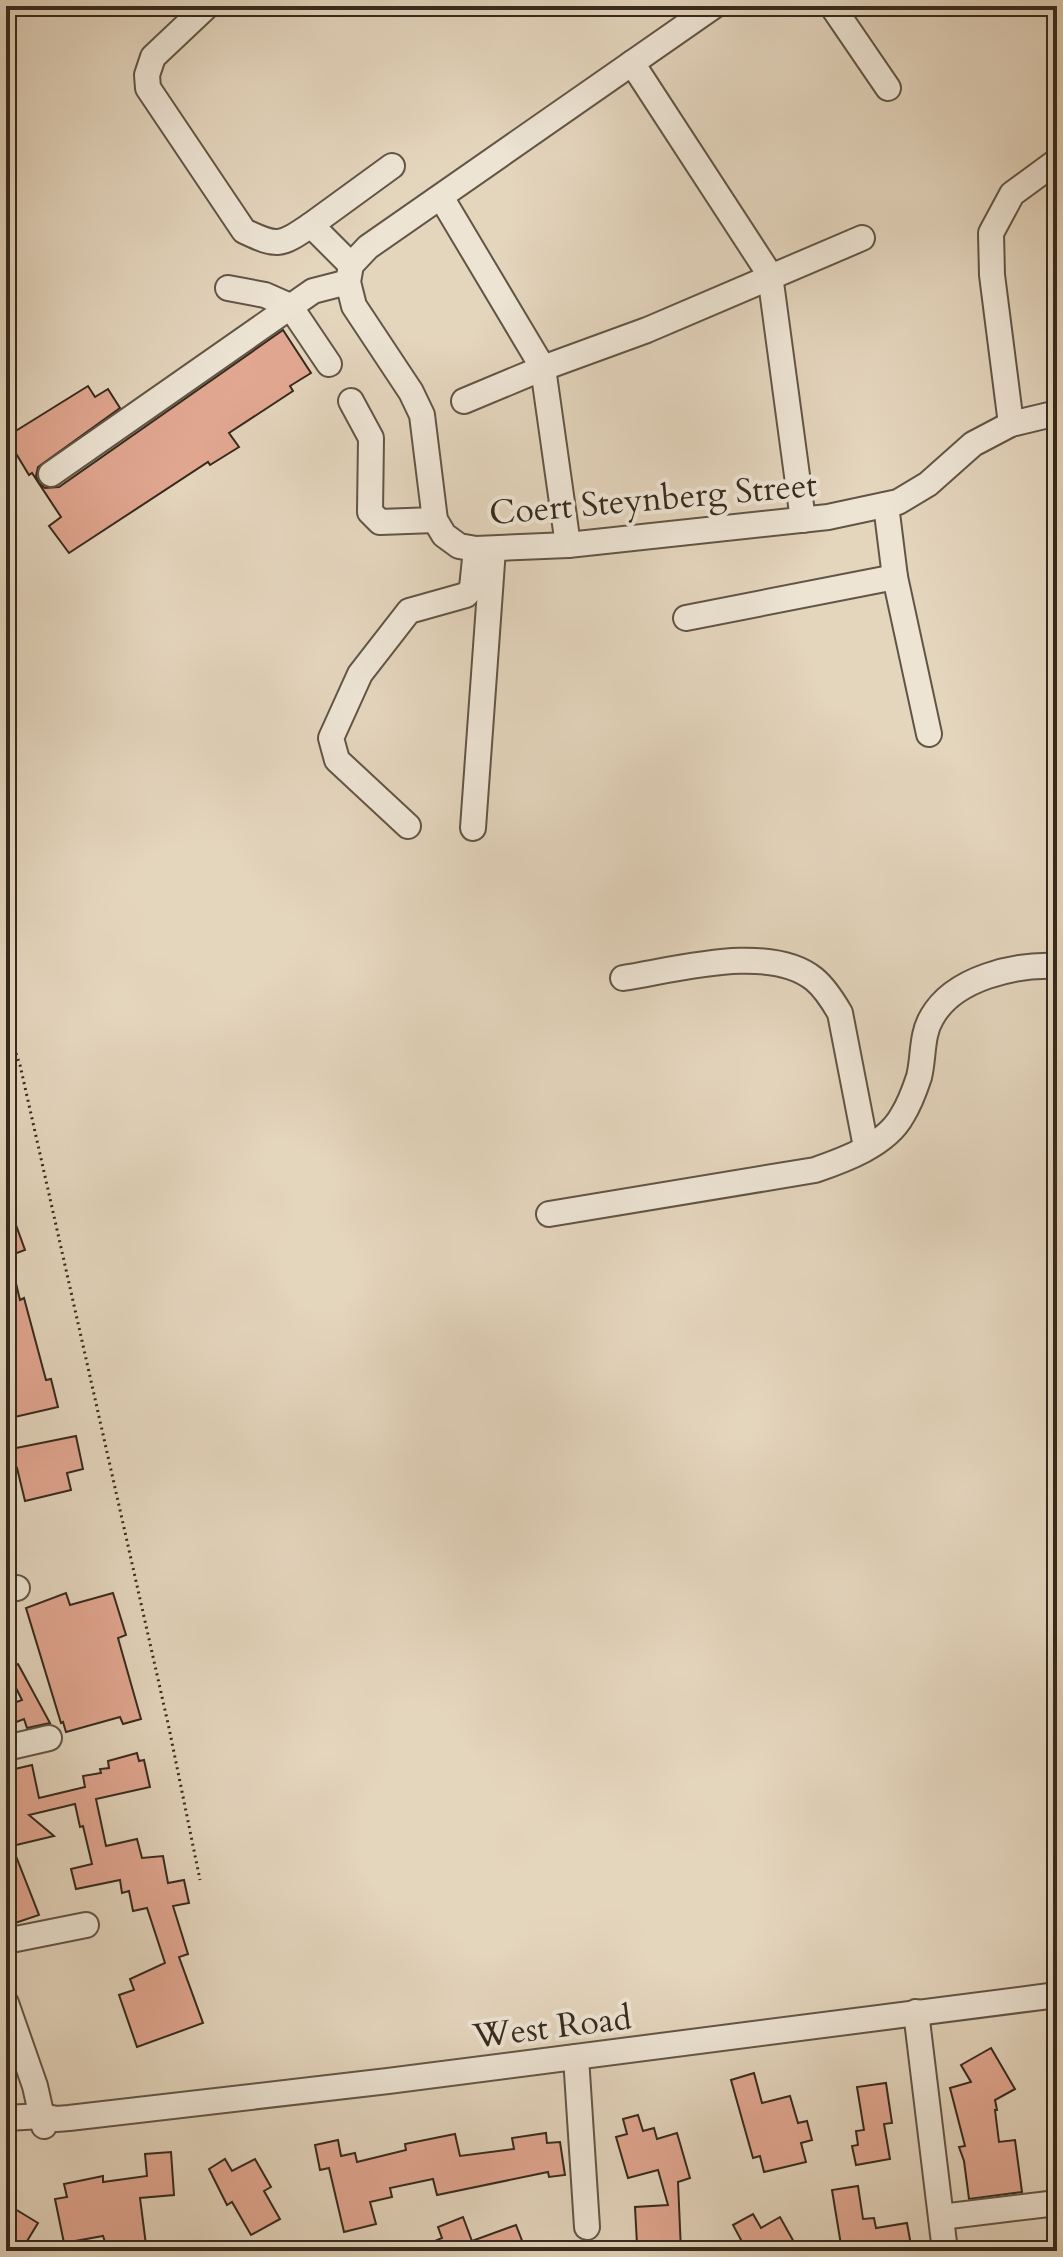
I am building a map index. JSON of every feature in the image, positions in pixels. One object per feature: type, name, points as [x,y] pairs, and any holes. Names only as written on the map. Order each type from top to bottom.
[{"type":"street","points":[[207,6],[153,57],[147,75],[148,88],[244,231],[269,242],[287,241],[392,166]]},
{"type":"street","points":[[51,474],[290,306],[313,291],[350,274],[368,247],[714,6]]},
{"type":"street","points":[[832,6],[888,88]]},
{"type":"street","points":[[632,63],[770,275],[803,520]]},
{"type":"street","points":[[1011,424],[992,275],[991,233],[1012,194],[1057,161]]},
{"type":"street","points":[[441,197],[543,368],[568,545]]},
{"type":"street","points":[[311,225],[350,274],[354,306],[411,392],[422,415],[435,520],[380,522],[370,512],[371,438],[351,401]]},
{"type":"street","points":[[464,401],[647,330],[862,238]]},
{"type":"street","points":[[228,288],[265,295],[290,306],[329,364]]},
{"type":"street","name":"Coert Steynberg Street","points":[[435,520],[444,535],[459,546],[484,549],[568,545],[803,520],[898,502],[928,484],[973,444],[1011,424],[1057,413]]},
{"type":"street","points":[[886,505],[895,577],[929,734]]},
{"type":"street","points":[[408,826],[337,760],[331,738],[360,674],[409,611],[466,595],[472,588],[484,549]]},
{"type":"street","points":[[473,828],[484,549]]},
{"type":"street","points":[[686,618],[895,577]]},
{"type":"street","points":[[623,978],[730,962],[766,960],[790,965],[814,979],[840,1013],[866,1147]]},
{"type":"street","points":[[549,1214],[815,1170],[840,1161],[885,1136],[902,1117],[919,1076],[931,1017],[953,992],[1002,972],[1025,967],[1057,966]]},
{"type":"street","points":[[6,1748],[49,1738]]},
{"type":"street","points":[[6,1941],[86,1925]]},
{"type":"street","name":"West Road","points":[[6,2118],[47,2120],[576,2057],[1057,1995]]},
{"type":"street","points":[[6,2003],[47,2120]]},
{"type":"street","points":[[916,2012],[945,2251]]},
{"type":"street","points":[[576,2057],[587,2227]]},
{"type":"street","name":"West Road","points":[[6,2133],[47,2120]]},
{"type":"street","points":[[941,2217],[1057,2203]]},
{"type":"path","points":[[6,1025],[20,1065],[200,1880]]},
{"type":"building","points":[[283,330],[311,373],[290,386],[293,391],[229,433],[239,447],[210,465],[208,462],[69,553],[49,526],[61,517],[32,473],[29,475],[6,437],[88,386],[95,397],[108,389],[120,408],[38,467],[36,476],[39,483],[45,488],[59,487]]},
{"type":"building","points":[[6,1204],[25,1250],[6,1257]]},
{"type":"building","points":[[6,1267],[12,1267],[20,1300],[24,1298],[46,1380],[51,1379],[58,1407],[6,1419]]},
{"type":"building","points":[[76,1436],[83,1469],[67,1473],[71,1490],[25,1501],[17,1468],[6,1470],[6,1450]]},
{"type":"building","points":[[66,1593],[70,1605],[113,1593],[126,1635],[118,1638],[141,1719],[123,1724],[120,1717],[66,1732],[26,1608]]},
{"type":"building","points":[[18,1664],[50,1723],[27,1728],[24,1719],[6,1726],[6,1706],[22,1700],[7,1670]]},
{"type":"building","points":[[137,1753],[139,1761],[144,1760],[150,1787],[96,1799],[106,1846],[137,1839],[142,1858],[163,1856],[168,1883],[184,1880],[189,1903],[173,1906],[188,1954],[179,1957],[203,2023],[137,2047],[119,1995],[134,1990],[130,1979],[165,1963],[147,1908],[133,1911],[129,1891],[122,1893],[120,1880],[76,1889],[71,1869],[92,1864],[75,1804],[29,1815],[54,1836],[12,1846],[39,1915],[6,1926],[6,1771],[32,1765],[39,1798],[85,1787],[83,1776],[101,1773],[100,1769],[109,1768],[108,1761]]},
{"type":"building","points":[[991,2048],[1015,2089],[995,2100],[995,2110],[999,2142],[1015,2140],[1022,2192],[969,2199],[959,2147],[965,2146],[950,2088],[971,2082],[961,2065]]},
{"type":"building","points":[[754,2073],[762,2103],[790,2096],[798,2123],[807,2121],[812,2140],[801,2143],[806,2162],[764,2172],[760,2156],[753,2158],[731,2080]]},
{"type":"building","points":[[886,2083],[892,2123],[884,2124],[890,2159],[856,2165],[852,2146],[858,2145],[856,2131],[864,2130],[857,2087]]},
{"type":"building","points":[[638,2115],[643,2131],[654,2128],[657,2139],[677,2133],[690,2178],[678,2182],[681,2251],[644,2251],[644,2244],[637,2244],[635,2207],[668,2205],[658,2170],[628,2178],[616,2137],[627,2134],[623,2119]]},
{"type":"building","points":[[546,2133],[547,2143],[560,2142],[565,2175],[549,2177],[548,2172],[437,2195],[433,2179],[390,2188],[392,2197],[370,2202],[376,2224],[344,2232],[329,2168],[320,2170],[315,2145],[338,2140],[341,2156],[355,2153],[357,2162],[406,2150],[405,2144],[455,2134],[460,2156],[514,2149],[512,2138]]},
{"type":"building","points":[[171,2152],[174,2195],[140,2198],[146,2245],[108,2251],[103,2236],[64,2243],[55,2199],[67,2197],[64,2184],[103,2176],[103,2182],[147,2176],[145,2154]]},
{"type":"building","points":[[225,2159],[232,2171],[255,2159],[271,2187],[264,2191],[280,2219],[251,2235],[232,2202],[227,2205],[209,2169]]},
{"type":"building","points":[[858,2186],[863,2219],[874,2218],[876,2228],[907,2223],[912,2251],[842,2251],[832,2190]]},
{"type":"building","points":[[15,2209],[38,2223],[21,2251],[6,2245],[6,2224]]},
{"type":"building","points":[[753,2214],[761,2228],[780,2217],[799,2251],[779,2251],[775,2244],[762,2251],[747,2251],[733,2225]]},
{"type":"building","points":[[463,2217],[472,2241],[516,2225],[526,2251],[412,2251],[442,2238],[438,2227]]}]
